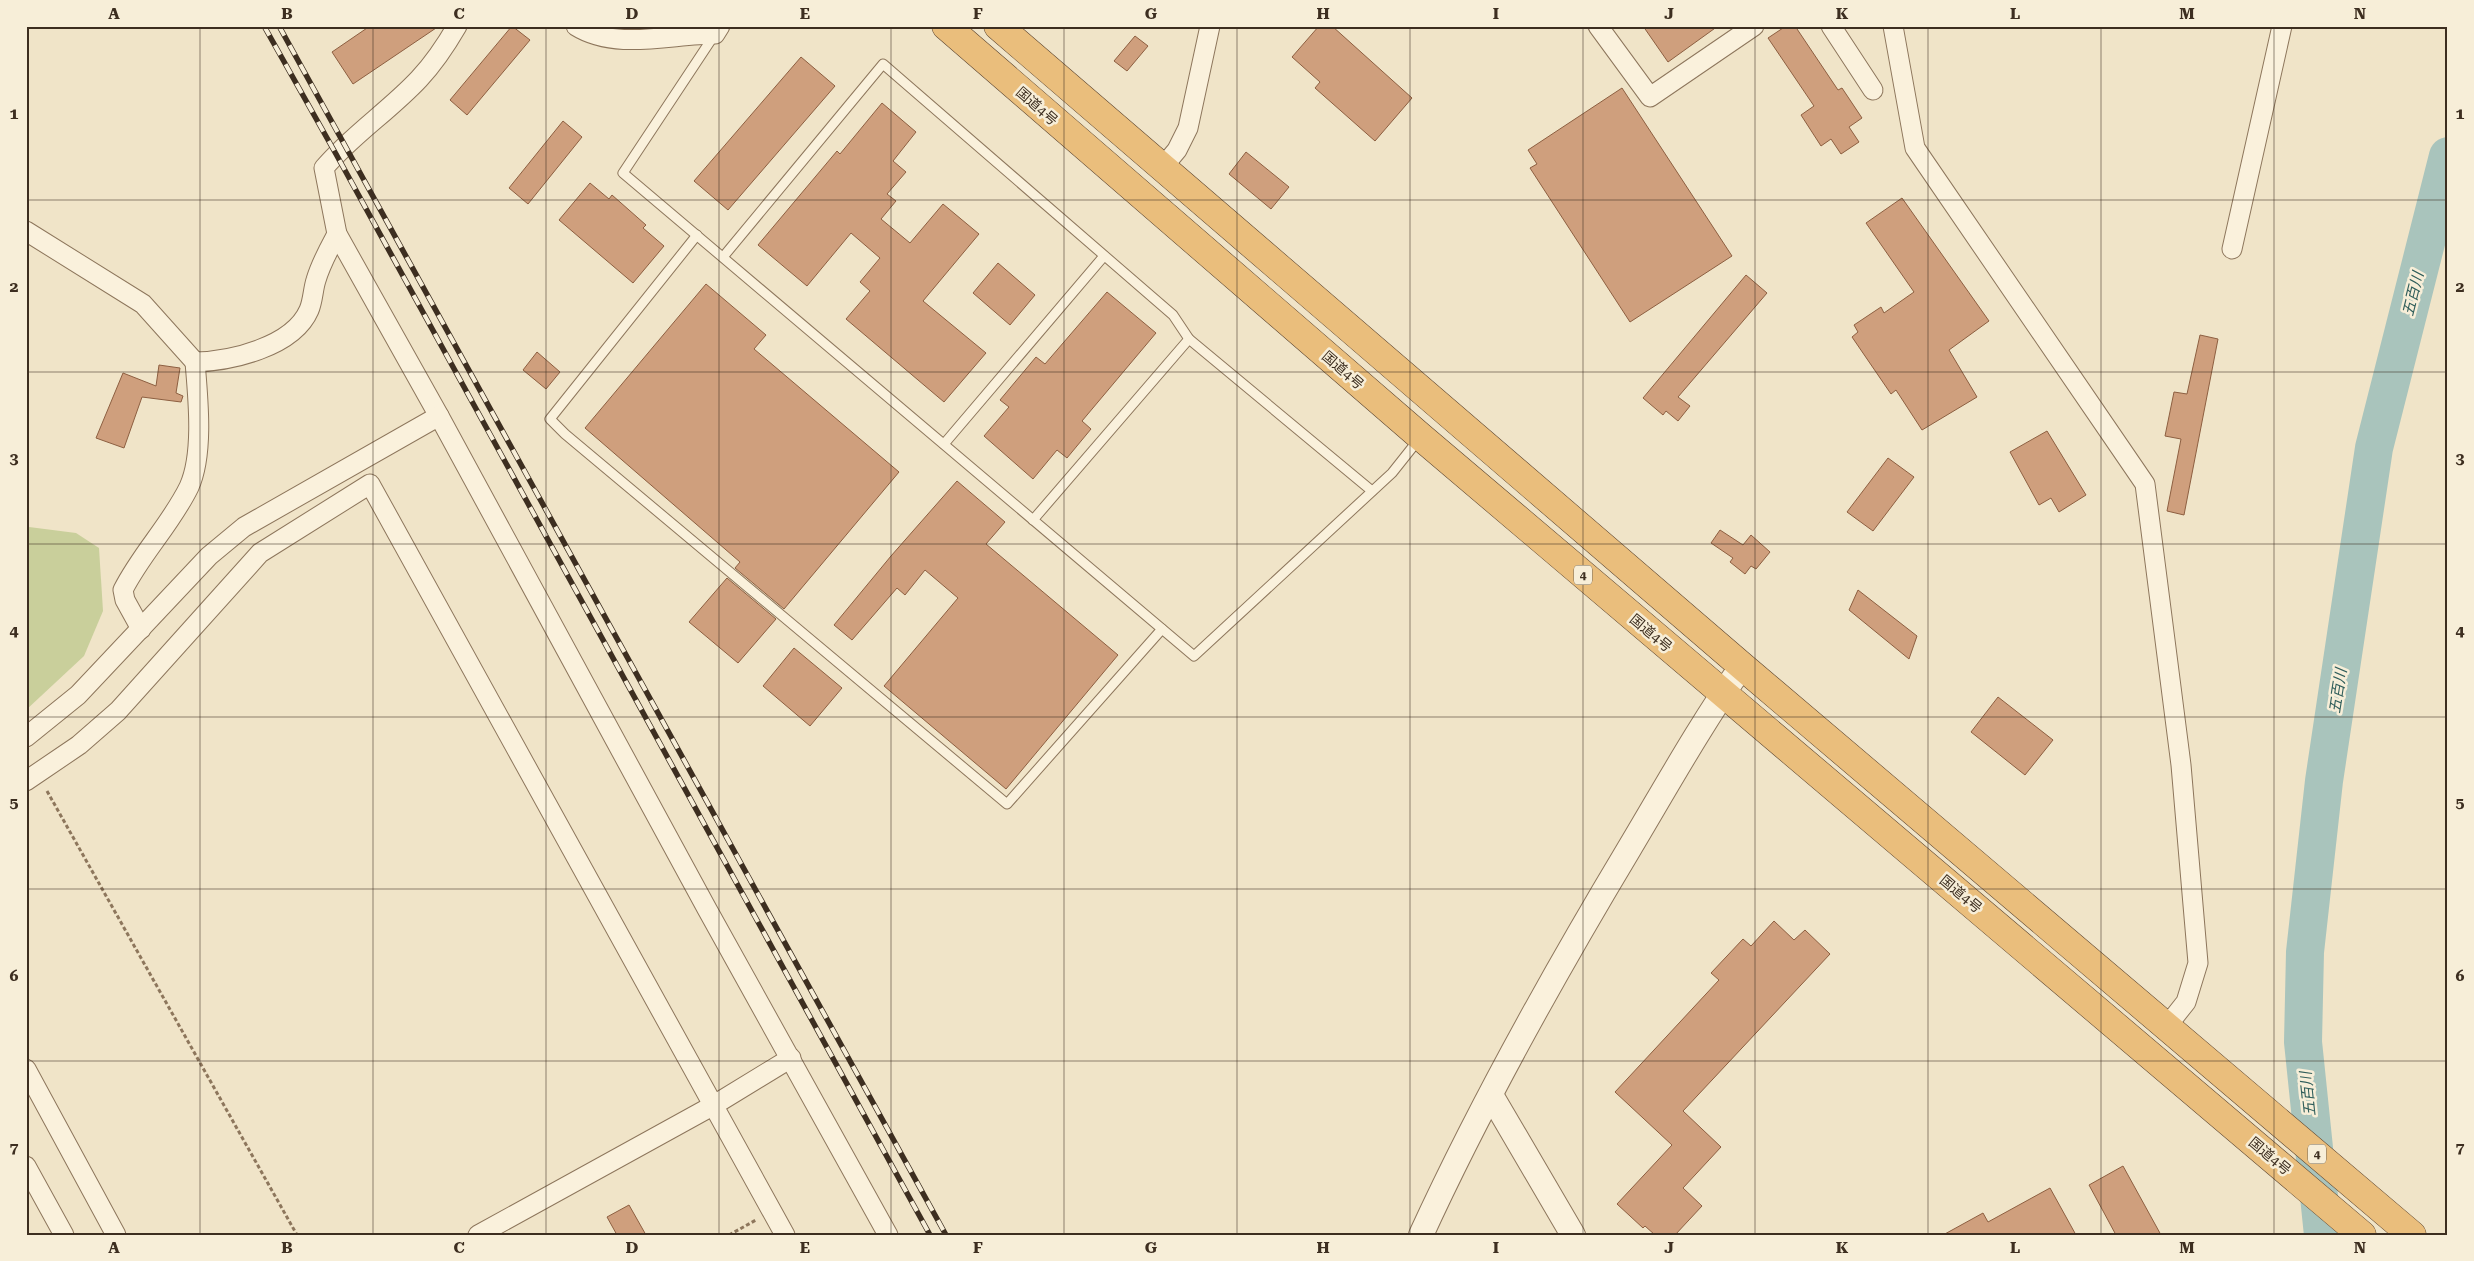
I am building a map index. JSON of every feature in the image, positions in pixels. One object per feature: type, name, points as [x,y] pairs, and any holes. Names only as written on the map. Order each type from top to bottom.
[{"type":"highway","name":"国道4号","points":[[946,26],[1421,437],[1722,694],[1785,745],[2362,1235]]},
{"type":"highway","name":"4","points":[[998,26],[1742,666],[2412,1235]]},
{"type":"street","points":[[457,26],[441,53],[418,80],[336,154],[324,168],[337,234],[439,416],[707,909],[888,1235]]},
{"type":"street","points":[[576,26],[600,36],[617,39],[717,30]]},
{"type":"street","points":[[1162,168],[1177,150],[1188,128],[1210,26]]},
{"type":"street","points":[[1598,26],[1650,98],[1754,26]]},
{"type":"street","points":[[1831,26],[1874,90]]},
{"type":"street","points":[[1893,26],[1915,148],[2145,484],[2181,765],[2198,963],[2186,1002],[2166,1026]]},
{"type":"street","points":[[2232,249],[2282,26]]},
{"type":"street","points":[[26,231],[95,272],[143,304],[195,362],[198,431],[195,464],[189,486],[123,590],[125,600],[141,629]]},
{"type":"street","points":[[195,362],[216,362],[244,356],[271,344],[297,328],[309,310],[315,282],[323,260],[337,234]]},
{"type":"street","points":[[26,737],[78,695],[209,556],[244,527],[439,416]]},
{"type":"street","points":[[358,462],[785,1235]]},
{"type":"street","points":[[32,778],[79,745],[118,711],[260,553],[370,484]]},
{"type":"street","points":[[1421,1235],[1448,1177],[1580,930],[1722,694],[1742,666]]},
{"type":"street","points":[[478,1235],[714,1105],[791,1058]]},
{"type":"street","points":[[26,1069],[116,1235]]},
{"type":"street","points":[[1491,1095],[1573,1235]]},
{"type":"street","points":[[26,1166],[64,1235]]},
{"type":"lane","points":[[717,30],[624,173],[1194,656],[1392,473],[1421,437]]},
{"type":"lane","points":[[723,256],[883,64],[1174,315],[1189,339],[1372,491]]},
{"type":"lane","points":[[697,235],[550,419],[565,434],[1007,804],[1162,628]]},
{"type":"lane","points":[[944,444],[1104,256]]},
{"type":"lane","points":[[1033,520],[1189,339]]},
{"type":"path","points":[[32,778],[297,1235]]},
{"type":"path","points":[[729,1235],[772,1211]]},
{"type":"green space","points":[[26,528],[76,533],[99,548],[103,611],[84,656],[26,710]]},
{"type":"building","points":[[370,26],[439,26],[353,84],[332,52]]},
{"type":"building","points":[[512,26],[530,40],[467,115],[450,100]]},
{"type":"building","points":[[1319,26],[1332,26],[1412,98],[1375,141],[1315,88],[1320,82],[1292,57]]},
{"type":"building","points":[[1643,26],[1718,26],[1668,62]]},
{"type":"building","points":[[1786,26],[1795,26],[1838,90],[1842,88],[1862,118],[1849,127],[1859,142],[1841,154],[1831,139],[1821,146],[1801,115],[1814,106],[1768,38]]},
{"type":"building","points":[[1135,36],[1148,46],[1127,71],[1114,61]]},
{"type":"building","points":[[801,57],[835,86],[728,210],[694,181]]},
{"type":"building","points":[[1622,88],[1732,256],[1630,322],[1530,168],[1537,164],[1528,150]]},
{"type":"building","points":[[882,103],[916,132],[893,161],[906,172],[887,194],[896,201],[881,219],[910,243],[943,204],[979,234],[923,301],[986,353],[944,402],[846,319],[870,291],[860,282],[880,258],[851,233],[807,286],[758,245],[837,151],[840,154]]},
{"type":"building","points":[[563,121],[582,137],[528,204],[509,188]]},
{"type":"building","points":[[1246,152],[1289,187],[1271,209],[1229,174]]},
{"type":"building","points":[[590,183],[609,199],[612,195],[646,225],[643,228],[664,246],[633,283],[559,220]]},
{"type":"building","points":[[1902,198],[1989,321],[1949,350],[1977,397],[1922,430],[1896,390],[1891,394],[1852,337],[1858,332],[1854,325],[1881,307],[1884,313],[1914,292],[1866,223]]},
{"type":"building","points":[[998,263],[1035,295],[1010,325],[973,293]]},
{"type":"building","points":[[1746,275],[1767,293],[1678,397],[1690,406],[1678,421],[1666,411],[1663,415],[1643,398]]},
{"type":"building","points":[[706,284],[766,335],[754,349],[899,472],[784,609],[735,568],[740,562],[585,428]]},
{"type":"building","points":[[1107,292],[1156,333],[1082,421],[1091,429],[1067,458],[1057,450],[1033,479],[984,436],[1009,407],[1000,400],[1036,357],[1045,364]]},
{"type":"building","points":[[2200,335],[2218,339],[2184,515],[2167,511],[2181,439],[2165,436],[2174,392],[2187,394]]},
{"type":"building","points":[[537,352],[560,372],[546,389],[523,370]]},
{"type":"building","points":[[159,365],[180,368],[176,393],[183,396],[181,402],[142,397],[124,448],[96,438],[123,373],[156,386]]},
{"type":"building","points":[[2047,431],[2086,495],[2059,512],[2051,498],[2039,505],[2010,452]]},
{"type":"building","points":[[1888,458],[1914,477],[1873,531],[1847,512]]},
{"type":"building","points":[[957,481],[1005,522],[986,544],[1118,655],[1006,789],[884,686],[958,598],[925,570],[905,595],[897,588],[852,640],[834,625]]},
{"type":"building","points":[[1720,530],[1743,545],[1751,535],[1770,552],[1756,569],[1751,566],[1745,574],[1730,562],[1733,558],[1711,543]]},
{"type":"building","points":[[727,578],[776,619],[738,663],[689,622]]},
{"type":"building","points":[[1858,590],[1917,636],[1909,659],[1849,610]]},
{"type":"building","points":[[794,648],[842,688],[810,726],[763,686]]},
{"type":"building","points":[[1998,697],[2053,740],[2025,775],[1971,732]]},
{"type":"building","points":[[1774,921],[1794,940],[1805,930],[1830,954],[1683,1111],[1721,1147],[1683,1188],[1702,1206],[1675,1235],[1655,1235],[1645,1226],[1643,1228],[1617,1204],[1672,1145],[1615,1092],[1719,980],[1711,973],[1743,939],[1751,946]]},
{"type":"building","points":[[2123,1166],[2161,1235],[2116,1235],[2089,1185]]},
{"type":"building","points":[[2050,1188],[2076,1235],[1943,1235],[1983,1213],[1988,1222]]},
{"type":"building","points":[[629,1205],[646,1235],[617,1235],[607,1217]]},
{"type":"waterway","name":"五百川","points":[[2323,1235],[2303,1042],[2305,952],[2324,781],[2374,448],[2448,156]]},
{"type":"railway","points":[[264,26],[930,1235]]},
{"type":"railway","points":[[279,26],[946,1235]]}]
